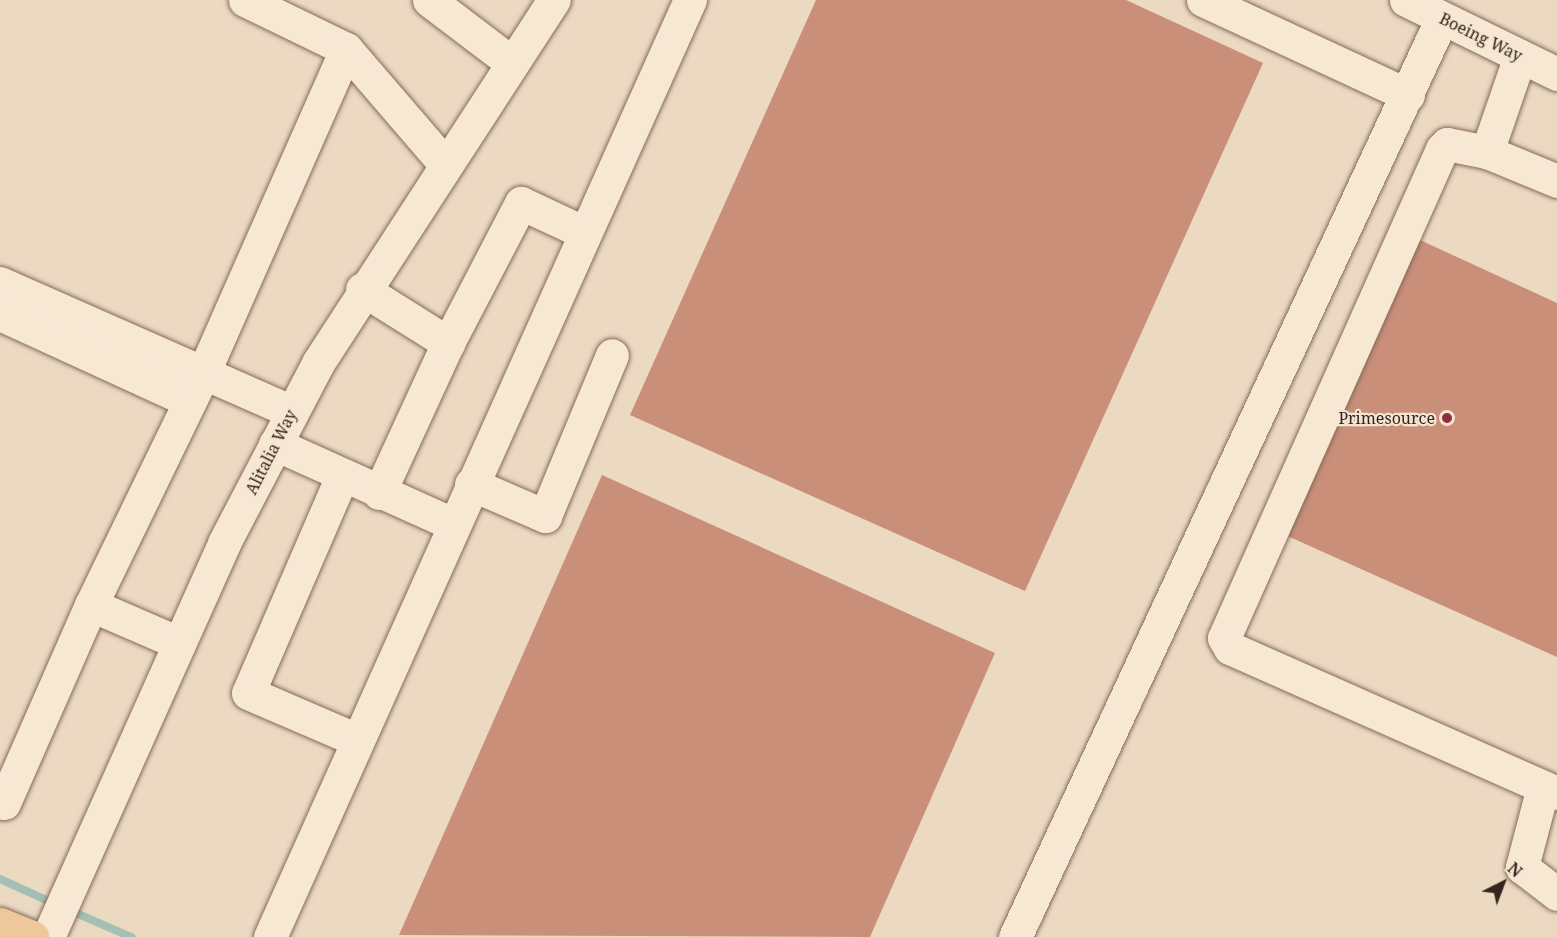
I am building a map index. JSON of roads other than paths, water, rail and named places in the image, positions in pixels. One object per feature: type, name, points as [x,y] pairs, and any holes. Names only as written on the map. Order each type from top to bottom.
[{"type":"main road","points":[[0,924],[33,937]]},
{"type":"street","points":[[245,0],[346,49],[445,164]]},
{"type":"street","points":[[429,0],[512,63]]},
{"type":"street","name":"Alitalia Way","points":[[48,937],[179,643],[292,412],[362,289],[554,0]]},
{"type":"street","points":[[270,937],[355,739],[690,0]]},
{"type":"street","points":[[1203,0],[1408,95]]},
{"type":"street","name":"Boeing Way","points":[[1406,0],[1557,74]]},
{"type":"street","points":[[1015,937],[1442,18]]},
{"type":"street","points":[[0,801],[4,803],[91,605],[195,388],[346,49]]},
{"type":"street","points":[[1486,152],[1520,56]]},
{"type":"street","points":[[1557,181],[1486,152],[1447,144],[1442,149],[1224,638],[1230,648],[1550,790],[1522,867],[1557,894]]},
{"type":"street","points":[[379,493],[448,343],[521,203],[584,232]]},
{"type":"street","points":[[0,283],[195,388]]},
{"type":"street","points":[[362,289],[448,343]]},
{"type":"street","points":[[0,315],[195,388],[292,412]]},
{"type":"street","points":[[471,484],[545,516],[612,355]]},
{"type":"street","points":[[275,444],[379,493],[453,524]]},
{"type":"street","points":[[342,476],[248,693],[355,739]]},
{"type":"street","points":[[91,605],[179,643]]},
{"type":"waterway","points":[[0,879],[55,904]]},
{"type":"waterway","points":[[69,910],[131,937]]},
{"type":"place","name":"Primesource","points":[[1447,418]]}]
